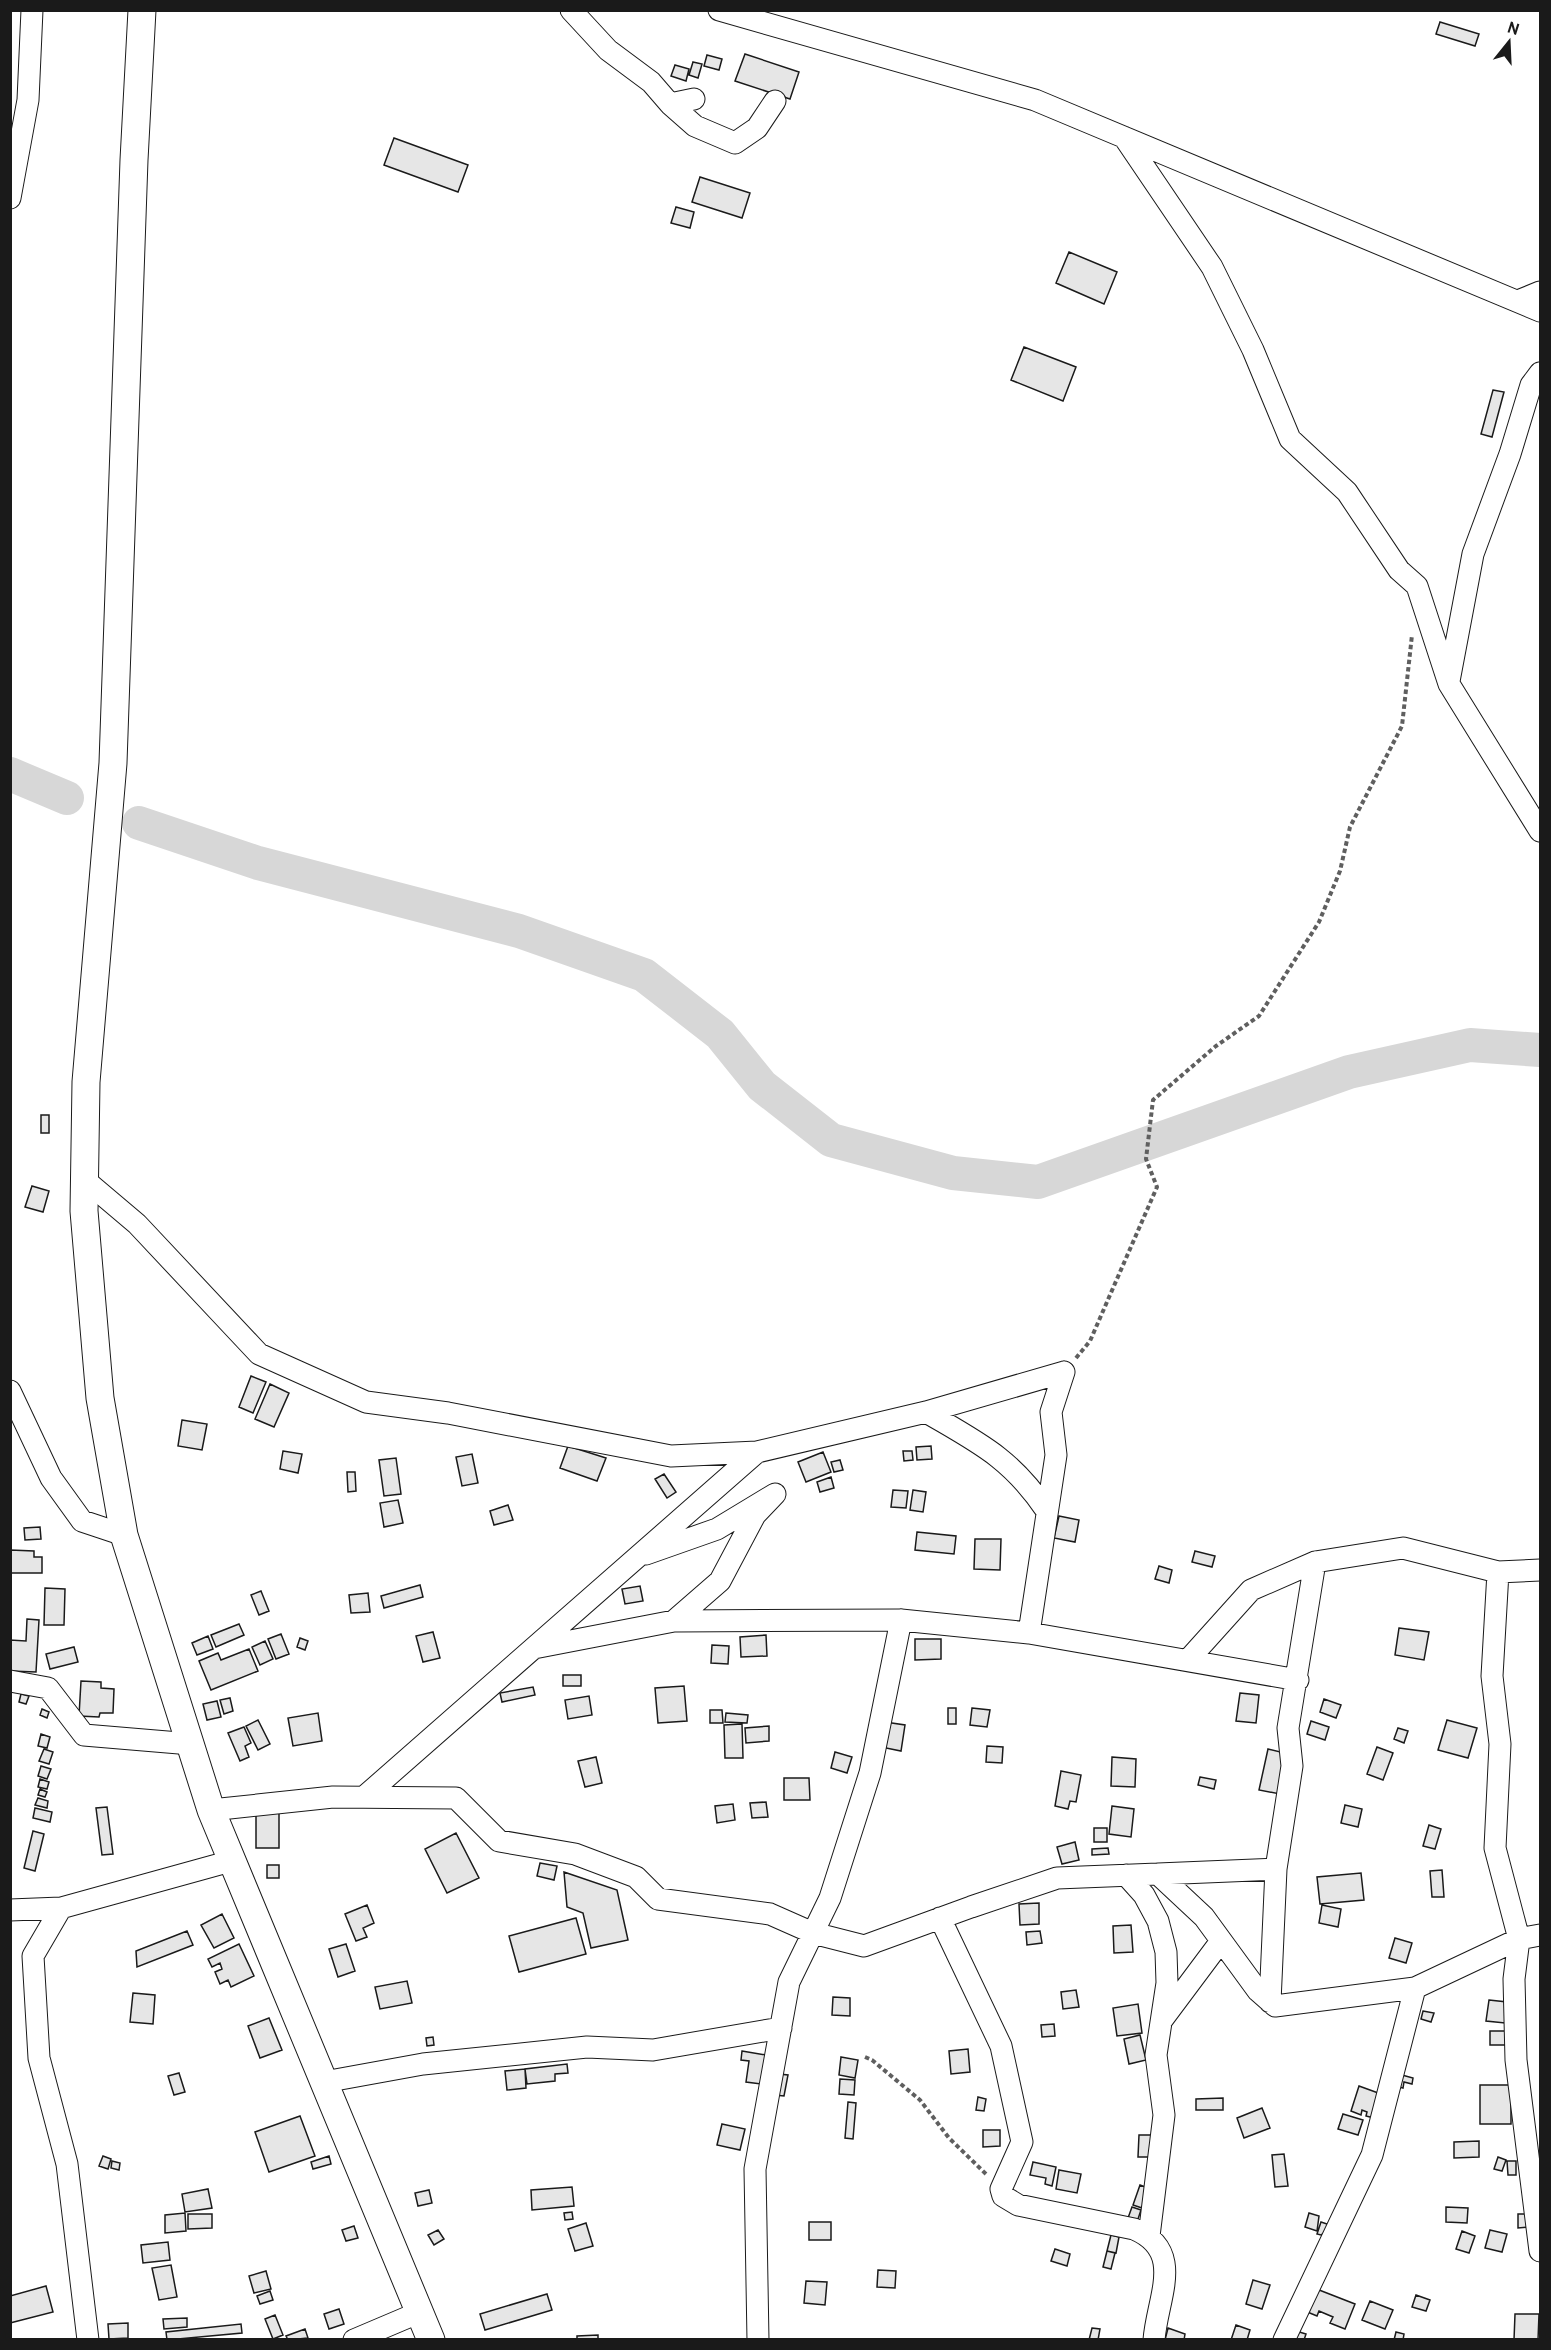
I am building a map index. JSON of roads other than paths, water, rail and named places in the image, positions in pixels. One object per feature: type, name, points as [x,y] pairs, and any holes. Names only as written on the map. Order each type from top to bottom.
[{"type":"main road","points":[[142,10],[134,160],[113,763],[86,1082],[87,1246],[100,1398],[124,1535],[211,1810],[431,2340]]},
{"type":"street","points":[[10,198],[28,100],[32,10]]},
{"type":"street","points":[[571,10],[608,50],[651,81],[670,104],[695,126],[735,143],[757,128],[775,101]]},
{"type":"street","points":[[719,10],[1035,100],[1540,311]]},
{"type":"street","points":[[670,104],[694,99]]},
{"type":"street","points":[[1124,137],[1212,267],[1253,350],[1290,439],[1347,492],[1399,570],[1417,586],[1449,684],[1540,831]]},
{"type":"street","points":[[1518,301],[1540,292]]},
{"type":"street","points":[[1449,684],[1473,554],[1510,454],[1531,385],[1540,373]]},
{"type":"street","points":[[85,1180],[137,1224],[259,1354],[366,1402],[448,1413],[671,1456],[757,1452],[926,1412],[1064,1372],[1052,1412],[1056,1455],[1029,1633]]},
{"type":"street","points":[[10,1391],[51,1478],[82,1521],[124,1535]]},
{"type":"street","points":[[926,1412],[1003,1459],[1029,1484],[1046,1510]]},
{"type":"street","points":[[364,1797],[757,1452]]},
{"type":"street","points":[[636,1557],[717,1529],[776,1494],[755,1515],[720,1581],[674,1621]]},
{"type":"street","points":[[1188,1660],[1251,1590],[1315,1562],[1403,1548],[1498,1572],[1540,1570]]},
{"type":"street","points":[[1270,2002],[1276,1869],[1292,1766],[1288,1728],[1298,1680],[1315,1562]]},
{"type":"street","points":[[1498,1572],[1492,1676],[1500,1744],[1495,1848],[1519,1939],[1514,1979],[1516,2060],[1540,2251]]},
{"type":"street","points":[[533,1648],[674,1621],[901,1620],[1029,1633],[1298,1680]]},
{"type":"street","points":[[758,2340],[755,2169],[789,1982],[830,1898],[870,1773],[901,1620]]},
{"type":"street","points":[[10,1682],[48,1688],[84,1735],[191,1744]]},
{"type":"street","points":[[211,1810],[333,1797],[456,1798],[499,1841],[575,1854],[636,1877],[658,1899],[770,1914],[813,1933],[864,1946],[1057,1878],[1276,1869]]},
{"type":"street","points":[[10,1911],[61,1908],[231,1861]]},
{"type":"street","points":[[1158,1874],[1204,1917],[1258,1991],[1275,2006],[1415,1988],[1519,1939],[1540,1935]]},
{"type":"street","points":[[1126,1875],[1144,1895],[1158,1921],[1166,1952],[1167,1983],[1156,2055],[1164,2115],[1149,2236]]},
{"type":"street","points":[[61,1908],[33,1956],[39,2058],[67,2164],[88,2340]]},
{"type":"street","points":[[940,1918],[1001,2046],[1022,2142],[1001,2189],[1003,2196],[1018,2205],[1134,2229],[1149,2236],[1159,2247],[1166,2269],[1154,2340]]},
{"type":"street","points":[[1160,2023],[1221,1941]]},
{"type":"street","points":[[1284,2340],[1372,2155],[1415,1988]]},
{"type":"street","points":[[324,2082],[423,2064],[586,2047],[653,2050],[781,2028]]},
{"type":"street","points":[[354,2340],[420,2312]]},
{"type":"waterway","points":[[10,774],[67,798]]},
{"type":"waterway","points":[[139,823],[258,863],[519,931],[644,975],[720,1034],[762,1086],[831,1140],[953,1173],[1038,1182],[1349,1072],[1470,1045],[1540,1050]]}]
